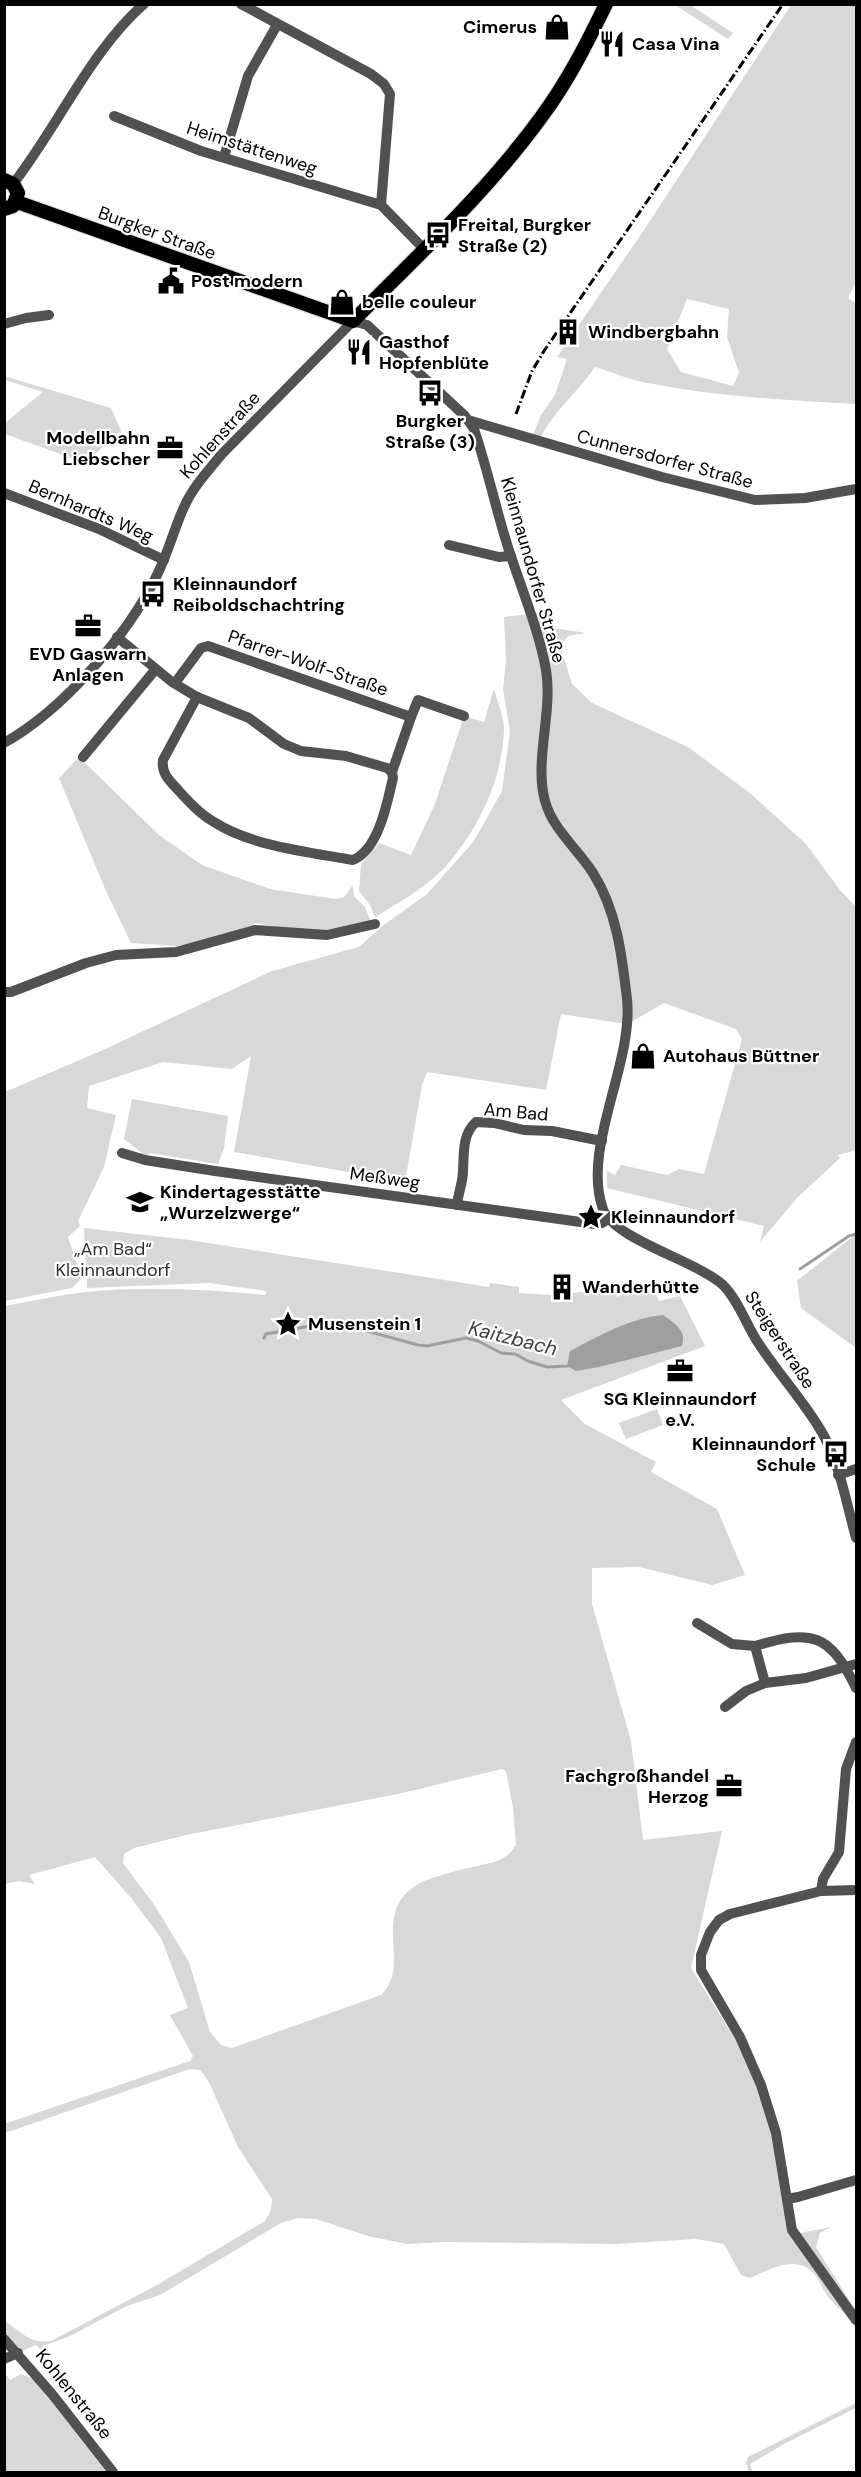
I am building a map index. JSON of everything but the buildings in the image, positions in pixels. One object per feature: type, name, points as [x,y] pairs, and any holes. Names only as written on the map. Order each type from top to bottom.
[{"type":"main road","name":"Kohlenstraße","points":[[353,321],[509,159],[542,116],[580,56],[606,4]]},
{"type":"main road","name":"Burgker Straße","points":[[9,182],[18,193],[11,206],[353,321]]},
{"type":"street","points":[[9,182],[36,154],[105,48],[124,23],[144,4]]},
{"type":"street","points":[[241,4],[371,74],[384,84],[390,94],[381,205],[424,249]]},
{"type":"street","points":[[224,157],[248,76],[277,25]]},
{"type":"street","name":"Heimstättenweg","points":[[114,116],[201,151],[381,205]]},
{"type":"street","points":[[4,324],[49,315]]},
{"type":"street","name":"Kleinnaundorfer Straße","points":[[353,321],[367,325],[468,420],[480,447],[511,556],[536,632],[546,670],[548,708],[542,771],[544,799],[560,830],[593,873],[612,910],[622,957],[628,1022],[602,1140],[599,1189],[602,1209],[608,1219]]},
{"type":"street","name":"Kohlenstraße","points":[[7,745],[56,707],[89,672],[117,637],[155,580],[184,508],[203,477],[221,455],[353,321]]},
{"type":"street","name":"Cunnersdorfer Straße","points":[[468,420],[662,477],[755,500],[806,498],[856,489]]},
{"type":"street","name":"Bernhardts Weg","points":[[4,493],[59,513],[164,560]]},
{"type":"street","points":[[449,545],[499,557],[511,556]]},
{"type":"street","points":[[117,637],[175,683],[197,697],[249,718],[284,744],[301,750],[346,756],[387,768],[392,772]]},
{"type":"street","name":"Pfarrer-Wolf-Straße","points":[[175,683],[201,648],[208,646],[411,717]]},
{"type":"street","points":[[83,757],[155,669]]},
{"type":"street","points":[[197,697],[163,759],[164,775],[190,803],[214,822],[236,833],[279,846],[353,860],[359,857],[383,820],[393,778],[392,772],[418,700],[464,716]]},
{"type":"street","points":[[4,992],[11,992],[86,963],[116,955],[176,952],[255,930],[327,935],[375,924]]},
{"type":"street","name":"Am Bad","points":[[457,1205],[463,1177],[465,1138],[470,1127],[476,1122],[494,1123],[524,1130],[552,1131],[602,1140]]},
{"type":"street","name":"Meßweg","points":[[122,1153],[145,1160],[206,1170],[596,1224],[608,1219]]},
{"type":"street","name":"Steigerstraße","points":[[608,1219],[622,1230],[716,1279],[727,1289],[758,1343],[823,1434],[838,1475],[856,1538]]},
{"type":"street","points":[[838,1475],[856,1468]]},
{"type":"street","points":[[697,1623],[732,1644],[755,1646],[798,1635],[812,1638],[828,1646],[851,1665],[856,1688]]},
{"type":"street","points":[[755,1646],[765,1683]]},
{"type":"street","points":[[725,1707],[746,1691],[765,1683],[806,1678],[851,1665]]},
{"type":"street","points":[[821,1891],[824,1879],[839,1852],[846,1769],[856,1742]]},
{"type":"street","points":[[856,1890],[821,1891],[729,1914],[710,1932],[701,1955],[700,1970],[744,2046],[761,2085],[776,2133],[792,2230],[856,2320]]},
{"type":"street","points":[[787,2199],[856,2180]]},
{"type":"street","name":"Kohlenstraße","points":[[4,2338],[113,2472]]},
{"type":"street","points":[[4,2358],[18,2353]]},
{"type":"green space","points":[[675,5],[690,5],[733,33],[728,39]]},
{"type":"green space","points":[[791,5],[856,5],[856,282],[848,298],[856,303],[856,404],[704,392],[646,383],[595,367],[552,419],[540,438],[533,435],[541,415],[555,395],[567,359],[557,357],[646,227]],"holes":[[[687,299],[729,309],[727,337],[739,373],[733,386],[681,372],[667,349]]]},
{"type":"green space","points":[[4,376],[111,408],[121,431],[85,463],[5,434],[5,423],[43,392],[5,380]]},
{"type":"green space","points":[[537,613],[541,626],[586,633],[568,636],[560,646],[572,684],[592,703],[688,747],[751,794],[806,844],[840,890],[856,907],[856,1150],[838,1155],[840,1158],[797,1198],[760,1242],[764,1226],[607,1188],[607,1171],[615,1175],[621,1165],[667,1175],[679,1169],[704,1174],[742,1039],[736,1029],[664,1003],[633,1021],[619,1023],[561,1014],[546,1090],[427,1072],[422,1085],[405,1182],[234,1152],[251,1056],[232,1069],[163,1062],[89,1086],[87,1108],[116,1115],[104,1167],[78,1221],[80,1226],[68,1237],[82,1278],[72,1288],[5,1301],[5,1092],[103,1050],[272,971],[359,947],[381,927],[427,894],[474,841],[502,791],[510,731],[503,690],[506,659],[504,617]]},
{"type":"green space","points":[[494,689],[504,724],[503,747],[494,784],[478,820],[458,852],[438,874],[412,894],[375,917],[370,905],[359,891],[361,864],[379,843],[411,855],[435,804],[464,716],[484,722]]},
{"type":"green space","points":[[79,757],[159,835],[202,865],[270,889],[335,899],[344,897],[353,885],[354,896],[365,907],[371,922],[332,931],[280,928],[255,923],[253,928],[177,946],[131,943],[106,891],[59,778]]},
{"type":"green space","points":[[132,1099],[228,1116],[224,1148],[218,1164],[149,1153],[147,1157],[124,1139]]},
{"type":"green space","name":"„Am Bad“ Kleinnaundorf","points":[[84,1228],[189,1240],[489,1287],[490,1283],[519,1287],[519,1293],[551,1295],[612,1289],[617,1297],[646,1282],[653,1287],[659,1301],[680,1296],[705,1346],[561,1400],[585,1424],[656,1462],[651,1472],[717,1509],[745,1575],[712,1585],[639,1567],[592,1568],[592,1604],[631,1741],[643,1840],[722,1831],[691,1968],[745,2055],[770,2125],[789,2235],[831,2227],[820,2233],[816,2247],[856,2311],[856,2329],[827,2295],[814,2274],[804,2266],[789,2264],[750,2278],[741,2275],[724,2244],[696,2239],[616,2244],[444,2242],[407,2244],[368,2236],[316,2219],[298,2218],[281,2223],[160,2295],[127,2306],[68,2337],[43,2346],[41,2350],[36,2345],[18,2353],[5,2349],[5,2321],[31,2339],[51,2341],[157,2285],[265,2221],[271,2210],[272,2199],[238,2147],[208,2080],[200,2070],[190,2069],[5,2133],[4,2124],[190,2061],[193,2056],[170,2015],[188,2008],[161,1938],[132,1899],[95,1857],[29,1875],[35,1884],[19,1881],[5,1884],[5,1306],[108,1290],[175,1289],[265,1295],[267,1291],[209,1283],[87,1288]],"holes":[[[502,1769],[506,1771],[513,1808],[516,1845],[509,1854],[498,1861],[425,1881],[404,1896],[396,1910],[393,1924],[394,1955],[390,1983],[381,1995],[232,2048],[221,2045],[210,2032],[189,1962],[155,1906],[123,1863],[124,1854],[134,1848],[186,1835],[398,1794]]]},
{"type":"green space","points":[[856,1234],[856,1348],[801,1308],[797,1281]]},
{"type":"green space","points":[[657,1409],[663,1425],[626,1439],[619,1423]]},
{"type":"green space","points":[[4,2372],[10,2380],[21,2374],[35,2380],[106,2472],[5,2472]]},
{"type":"green space","points":[[856,2403],[856,2408],[784,2444],[750,2464],[753,2472],[749,2472],[746,2463],[748,2457]]},
{"type":"shaded area","points":[[663,1315],[681,1332],[682,1346],[576,1371],[567,1366],[570,1351],[627,1324]]},
{"type":"waterway","name":"Kaitzbach","points":[[800,1269],[849,1236],[856,1234]]},
{"type":"waterway","name":"Kaitzbach","points":[[264,1338],[266,1334],[321,1324],[356,1328],[427,1346],[466,1338],[478,1341],[501,1353],[515,1354],[547,1367],[568,1366]]},
{"type":"railway","points":[[516,414],[532,371],[544,351],[783,4]]},
{"type":"place","name":"Cimerus","points":[[557,27]]},
{"type":"place","name":"Casa Vina","points":[[612,44]]},
{"type":"place","name":"Freital, Burgker Straße (2)","points":[[438,235]]},
{"type":"place","name":"Post modern","points":[[171,281]]},
{"type":"place","name":"belle couleur","points":[[342,302]]},
{"type":"place","name":"Windbergbahn","points":[[568,332]]},
{"type":"place","name":"Gasthof Hopfenblüte","points":[[359,352]]},
{"type":"place","name":"Burgker Straße (3)","points":[[430,393]]},
{"type":"place","name":"Modellbahn Liebscher","points":[[170,448]]},
{"type":"place","name":"Kleinnaundorf Reiboldschachtring","points":[[153,594]]},
{"type":"place","name":"EVD Gaswarn Anlagen","points":[[88,626]]},
{"type":"place","name":"Autohaus Büttner","points":[[643,1056]]},
{"type":"place","name":"Kindertagesstätte „Wurzelzwerge“","points":[[140,1202]]},
{"type":"place","name":"Kleinnaundorf","points":[[591,1217]]},
{"type":"place","name":"Wanderhütte","points":[[562,1287]]},
{"type":"place","name":"Musenstein 1","points":[[288,1324]]},
{"type":"place","name":"SG Kleinnaundorf e.V.","points":[[680,1371]]},
{"type":"place","name":"Kleinnaundorf Schule","points":[[836,1454]]},
{"type":"place","name":"Fachgroßhandel Herzog","points":[[729,1786]]}]
